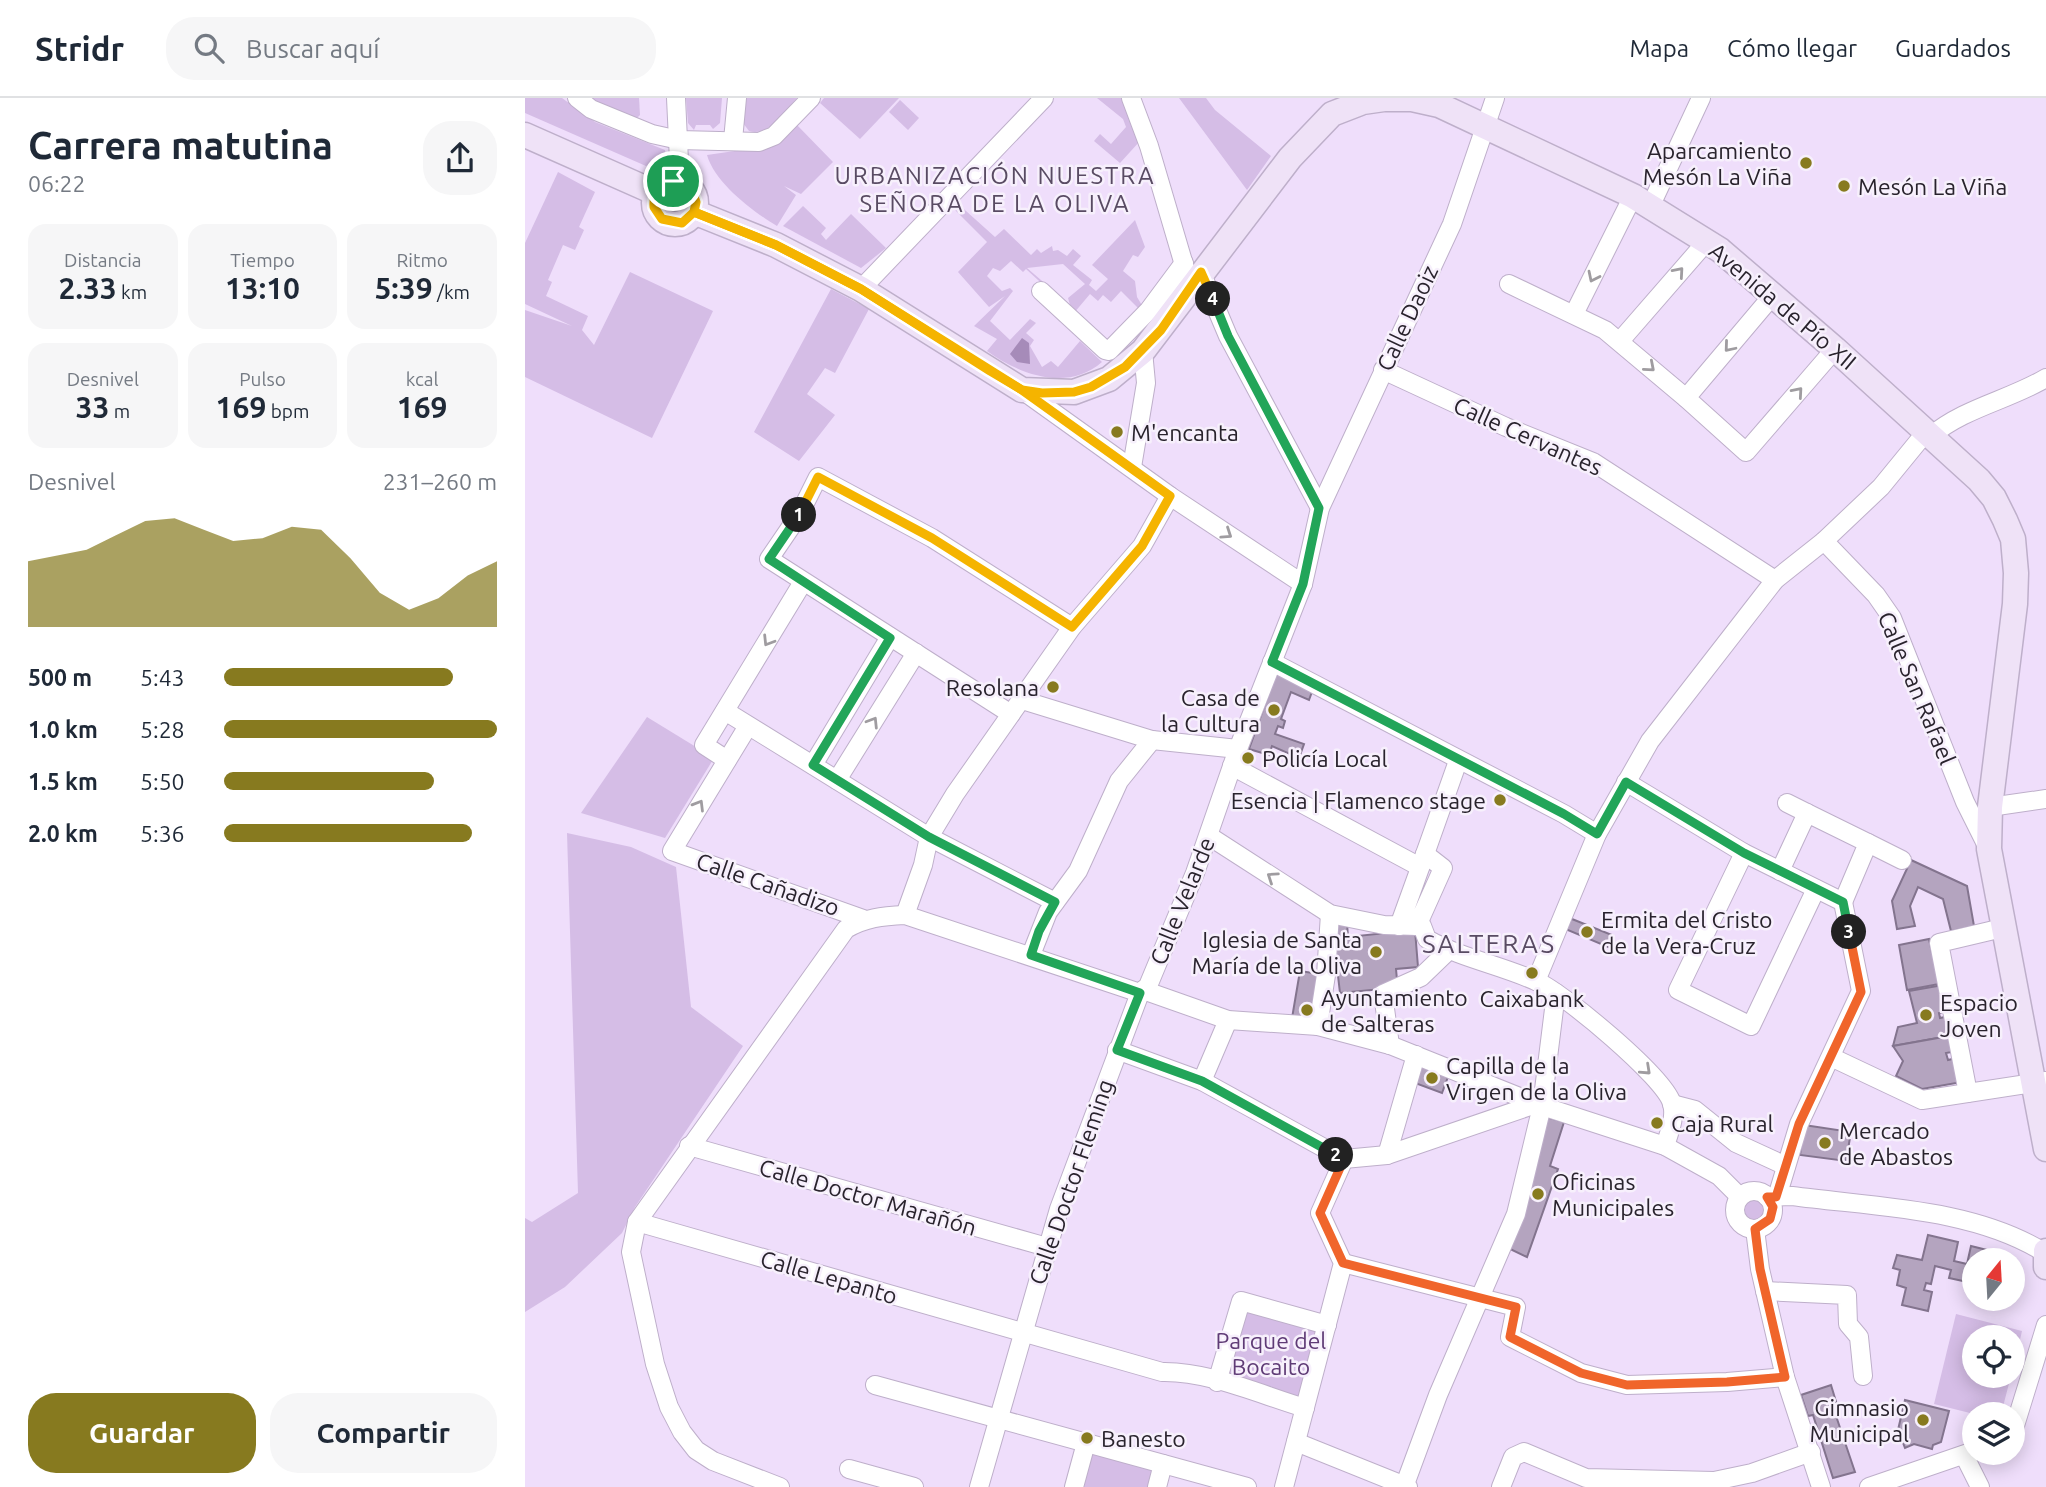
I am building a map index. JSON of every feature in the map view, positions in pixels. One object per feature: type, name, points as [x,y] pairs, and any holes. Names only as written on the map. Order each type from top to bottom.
[{"type":"main road","name":"Avenida de Pío XII","points":[[1022,390],[1057,393],[1091,387],[1109,379],[1143,351],[1191,274],[1338,106],[1412,99],[1439,105],[1642,201],[1707,241],[1773,295],[1929,434],[1994,498],[2013,539],[2015,604],[1990,807],[1989,849],[2039,1082],[2046,1149]]},
{"type":"main road","points":[[525,135],[656,193]]},
{"type":"main road","points":[[680,182],[695,195],[694,212],[682,223],[668,223],[654,207],[656,193],[666,183],[680,182]]},
{"type":"main road","points":[[694,212],[776,245],[861,289],[1022,390]]},
{"type":"street","points":[[577,98],[591,109],[652,134],[679,140],[759,142],[774,136],[811,98]]},
{"type":"street","points":[[676,98],[680,182]]},
{"type":"street","points":[[733,141],[737,98]]},
{"type":"street","points":[[861,289],[1044,98]]},
{"type":"street","points":[[1131,98],[1191,274],[1228,336],[1319,508]]},
{"type":"street","name":"Calle Daoiz","points":[[1272,662],[1303,584],[1319,508],[1452,224],[1495,98]]},
{"type":"street","points":[[1574,314],[1701,98]]},
{"type":"street","points":[[1620,341],[1707,241]]},
{"type":"street","points":[[1041,291],[1109,351],[1149,310],[1191,274]]},
{"type":"street","points":[[1509,284],[1574,314],[1620,341],[1746,452],[1835,349]]},
{"type":"street","points":[[1686,398],[1773,295]]},
{"type":"street","points":[[1132,467],[1146,383],[1143,351]]},
{"type":"street","name":"Calle Cervantes","points":[[1383,370],[1506,427],[1593,462],[1775,580]]},
{"type":"street","points":[[1536,981],[1597,834],[1650,741],[1775,580],[1824,541],[1881,488],[1929,434],[1959,417],[2022,392],[2046,378]]},
{"type":"street","points":[[1022,390],[1170,496],[1303,584]]},
{"type":"street","points":[[1072,627],[932,538],[818,477],[799,515],[769,559],[890,638],[1017,707],[1235,757],[1423,860]]},
{"type":"street","points":[[905,915],[923,865],[929,837],[955,794],[1072,627],[1142,546],[1170,496]]},
{"type":"street","name":"Calle San Rafael","points":[[1824,541],[1876,595],[1892,618],[1965,802],[1989,849]]},
{"type":"street","points":[[748,726],[727,760],[704,745],[803,582]]},
{"type":"street","points":[[813,765],[890,638]]},
{"type":"street","points":[[837,780],[916,653]]},
{"type":"street","points":[[1272,662],[1361,706],[1458,761],[1564,814],[1597,834]]},
{"type":"street","name":"Calle Velarde","points":[[1142,992],[1148,986],[1209,836],[1235,757],[1272,662]]},
{"type":"street","points":[[725,711],[929,837],[1055,902]]},
{"type":"street","points":[[1031,955],[1039,931],[1055,902],[1078,871],[1119,781],[1152,740]]},
{"type":"street","name":"Calle Cañadizo","points":[[727,760],[671,851],[863,919]]},
{"type":"street","points":[[1408,926],[1423,860],[1458,761]]},
{"type":"street","points":[[1626,782],[1744,853],[1843,902]]},
{"type":"street","points":[[1990,807],[2046,799]]},
{"type":"street","points":[[1787,803],[1902,860]]},
{"type":"street","points":[[1780,871],[1807,813]]},
{"type":"street","points":[[1209,836],[1329,914],[1422,926],[1427,939],[1448,951],[1536,981],[1556,993],[1652,1075],[1667,1092],[1673,1115],[1665,1146]]},
{"type":"street","points":[[1868,843],[1843,902],[1861,992],[1799,1124],[1786,1166],[1772,1197],[1772,1213],[1766,1224],[1755,1229],[1738,1221],[1735,1209],[1740,1197],[1750,1192],[1772,1197],[1974,1221],[2015,1235],[2046,1257]]},
{"type":"street","points":[[1744,853],[1678,990],[1751,1026],[1816,889]]},
{"type":"street","points":[[1318,1026],[1326,975],[1329,914]]},
{"type":"street","points":[[781,1487],[713,1461],[696,1450],[682,1432],[669,1408],[655,1364],[631,1241],[637,1222],[689,1146],[846,929],[863,919],[905,915],[1228,1020],[1318,1026],[1390,1045],[1539,1105],[1665,1146],[1719,1176],[1740,1197]]},
{"type":"street","points":[[1968,1093],[1939,943],[1994,930]]},
{"type":"street","points":[[1390,1045],[1383,994],[1421,977],[1448,951]]},
{"type":"street","name":"Calle Doctor Fleming","points":[[979,1487],[1047,1247],[1117,1050],[1142,992]]},
{"type":"street","points":[[1296,1442],[1405,1487],[1438,1395],[1516,1214],[1539,1105],[1556,993]]},
{"type":"street","points":[[1202,1081],[1228,1020]]},
{"type":"street","points":[[1117,1050],[1202,1081],[1344,1159],[1355,1161],[1387,1155],[1539,1105]]},
{"type":"street","points":[[1387,1155],[1416,1055]]},
{"type":"street","points":[[1831,1057],[1922,1100],[2039,1082]]},
{"type":"street","points":[[1672,1104],[1695,1110],[1736,1143],[1786,1166]]},
{"type":"street","name":"Calle Doctor Marañón","points":[[689,1146],[1047,1247]]},
{"type":"street","points":[[1284,1487],[1343,1263],[1320,1213],[1344,1159]]},
{"type":"street","name":"Calle Lepanto","points":[[637,1222],[1162,1372],[1176,1371],[1305,1408]]},
{"type":"street","points":[[1755,1229],[1765,1291],[1785,1377],[1821,1487]]},
{"type":"street","points":[[1343,1263],[1516,1307],[1510,1337],[1581,1373],[1627,1385],[1785,1377]]},
{"type":"street","points":[[1765,1291],[1847,1295],[1848,1324],[1859,1336],[1863,1376]]},
{"type":"street","points":[[1217,1382],[1241,1301],[1327,1325]]},
{"type":"street","points":[[2022,1402],[2046,1325]]},
{"type":"street","points":[[875,1385],[1247,1487]]},
{"type":"street","points":[[1074,1487],[1086,1443]]},
{"type":"street","points":[[1501,1487],[1513,1457],[1524,1452],[1586,1482],[1714,1484],[1811,1452]]},
{"type":"street","points":[[1869,1487],[1962,1455]]},
{"type":"street","points":[[1157,1487],[1163,1464]]},
{"type":"street","points":[[1973,1465],[1980,1487]]},
{"type":"street","points":[[849,1469],[914,1487]]},
{"type":"green space","points":[[525,98],[562,98],[595,122],[665,150],[665,159],[646,166],[525,113]]},
{"type":"green space","points":[[585,98],[639,98],[640,115],[635,120]]},
{"type":"green space","points":[[686,98],[722,98],[720,123],[713,129],[710,125],[696,125],[694,130],[688,123]]},
{"type":"green space","points":[[745,98],[797,98],[770,127],[756,132],[749,131],[743,123]]},
{"type":"green space","points":[[824,98],[899,98],[860,139],[820,103]]},
{"type":"green space","points":[[1097,98],[1121,98],[1140,141],[1120,163],[1094,141],[1100,134],[1111,144],[1126,127],[1123,119]]},
{"type":"green space","points":[[1179,98],[1206,98],[1215,110],[1271,156],[1247,190]]},
{"type":"green space","points":[[900,100],[919,118],[908,130],[889,112]]},
{"type":"green space","points":[[797,125],[833,162],[801,194],[784,186],[796,195],[777,226],[757,213],[726,186],[707,155],[777,145]]},
{"type":"green space","points":[[558,172],[595,192],[579,227],[584,230],[575,250],[563,245],[548,280],[552,282],[546,296],[588,316],[582,330],[594,345],[630,272],[713,311],[652,438],[525,377],[525,310],[572,326],[525,304],[525,243]]},
{"type":"green space","points":[[674,185],[686,190],[691,202],[686,214],[674,219],[662,214],[657,202],[662,190]]},
{"type":"green space","points":[[956,202],[995,237],[1004,229],[1031,255],[1037,249],[1041,253],[1052,246],[1053,251],[1058,250],[1067,256],[1073,249],[1081,256],[1073,265],[1092,280],[1089,285],[1096,291],[1108,279],[1092,265],[1135,220],[1145,247],[1138,257],[1133,255],[1123,271],[1135,281],[1137,297],[1143,307],[1140,310],[1121,291],[1111,302],[1103,295],[1098,301],[1090,294],[1074,313],[1026,269],[1023,272],[1011,261],[1000,271],[993,268],[987,276],[1002,291],[1010,288],[1013,291],[990,321],[1010,340],[1030,319],[1036,323],[1026,333],[1034,340],[1030,346],[1042,367],[1051,361],[1058,367],[1080,341],[1102,362],[1089,371],[1074,376],[1044,377],[1014,367],[987,351],[997,339],[974,326],[1005,296],[989,307],[958,272],[987,242],[951,206]],"holes":[[[1063,264],[1085,284],[1068,298],[1070,305],[1027,268]]]},
{"type":"green space","points":[[803,206],[826,228],[821,234],[826,240],[851,214],[886,248],[861,268],[783,226]]},
{"type":"green space","points":[[831,289],[869,309],[835,373],[825,368],[807,394],[835,415],[799,461],[754,432]]},
{"type":"green space","points":[[647,717],[714,758],[665,838],[581,813]]},
{"type":"green space","points":[[567,833],[631,847],[676,867],[691,1007],[743,1046],[635,1207],[622,1233],[565,1287],[525,1312],[525,1218],[532,1222],[578,1193]]},
{"type":"green space","points":[[1753,1195],[1764,1199],[1768,1210],[1764,1221],[1753,1225],[1742,1221],[1738,1210],[1742,1199]]},
{"type":"green space","name":"Parque del Bocaito","points":[[1241,1301],[1327,1325],[1305,1408],[1217,1382]]},
{"type":"green space","points":[[1956,1314],[1999,1325],[1962,1325],[1962,1388],[2008,1388],[2004,1402],[1962,1402],[1962,1411],[1934,1404]]},
{"type":"green space","points":[[1086,1443],[1163,1464],[1157,1487],[1074,1487]]},
{"type":"shaded area","points":[[1022,338],[1029,343],[1030,364],[1017,362],[1010,354]]},
{"type":"building","name":"Casa de la Cultura","points":[[1277,671],[1313,689],[1309,700],[1291,692],[1281,719],[1285,721],[1283,728],[1278,726],[1275,734],[1304,744],[1299,758],[1272,746],[1269,755],[1249,749]]},
{"type":"building","points":[[1911,860],[1967,886],[1974,926],[1951,931],[1943,899],[1918,887],[1910,906],[1915,926],[1897,929],[1892,901]]},
{"type":"building","name":"Ermita del Cristo de la Vera-Cruz","points":[[1567,917],[1612,935],[1608,947],[1563,928]]},
{"type":"building","name":"Iglesia de Santa María de la Oliva","points":[[1347,923],[1348,937],[1415,930],[1418,967],[1396,969],[1397,980],[1382,989],[1340,993],[1332,924]]},
{"type":"building","points":[[1929,939],[1932,953],[1937,952],[1939,984],[1907,990],[1899,945]]},
{"type":"building","name":"Ayuntamiento de Salteras","points":[[1300,971],[1326,975],[1318,1026],[1291,1024]]},
{"type":"building","name":"Espacio Joven","points":[[1943,985],[1948,1012],[1939,1013],[1940,1018],[1945,1017],[1949,1036],[1893,1046],[1898,1027],[1917,1023],[1909,991]]},
{"type":"building","points":[[1949,1036],[1952,1052],[1946,1053],[1948,1060],[1957,1058],[1962,1082],[1922,1089],[1896,1076],[1903,1061],[1893,1046]]},
{"type":"building","name":"Capilla de la Virgen de la Oliva","points":[[1423,1062],[1449,1074],[1442,1093],[1415,1083]]},
{"type":"building","name":"Oficinas Municipales","points":[[1546,1117],[1564,1122],[1550,1166],[1558,1169],[1527,1257],[1510,1249]]},
{"type":"building","name":"Mercado de Abastos","points":[[1804,1125],[1851,1132],[1846,1161],[1800,1155]]},
{"type":"building","points":[[1928,1235],[1958,1242],[1954,1261],[1962,1263],[1962,1281],[1949,1278],[1951,1270],[1935,1266],[1931,1284],[1926,1283],[1924,1290],[1932,1292],[1928,1311],[1902,1305],[1906,1288],[1897,1285],[1900,1270],[1893,1268],[1897,1255],[1922,1260]]},
{"type":"building","points":[[1831,1385],[1837,1405],[1833,1407],[1855,1472],[1833,1478],[1813,1415],[1808,1416],[1801,1395]]},
{"type":"building","name":"Gimnasio Municipal","points":[[1905,1400],[1949,1411],[1941,1442],[1933,1445],[1932,1449],[1914,1444],[1905,1448],[1898,1430]]},
{"type":"place","name":"Aparcamiento Mesón La Viña","points":[[1806,163]]},
{"type":"place","name":"Mesón La Viña","points":[[1844,186]]},
{"type":"place","name":"M'encanta","points":[[1117,432]]},
{"type":"place","name":"Resolana","points":[[1053,687]]},
{"type":"place","name":"Casa de la Cultura","points":[[1274,710]]},
{"type":"place","name":"Policía Local","points":[[1248,758]]},
{"type":"place","name":"Esencia | Flamenco stage","points":[[1500,800]]},
{"type":"place","name":"Ermita del Cristo de la Vera-Cruz","points":[[1587,932]]},
{"type":"place","name":"Iglesia de Santa María de la Oliva","points":[[1376,952]]},
{"type":"place","name":"Caixabank","points":[[1532,973]]},
{"type":"place","name":"Ayuntamiento de Salteras","points":[[1307,1010]]},
{"type":"place","name":"Espacio Joven","points":[[1926,1015]]},
{"type":"place","name":"Capilla de la Virgen de la Oliva","points":[[1432,1078]]},
{"type":"place","name":"Caja Rural","points":[[1657,1123]]},
{"type":"place","name":"Mercado de Abastos","points":[[1825,1143]]},
{"type":"place","name":"Oficinas Municipales","points":[[1538,1194]]},
{"type":"place","name":"Gimnasio Municipal","points":[[1923,1420]]},
{"type":"place","name":"Banesto","points":[[1087,1438]]},
{"type":"district","name":"URBANIZACIÓN NUESTRA SEÑORA DE LA OLIVA","points":[[995,189]]},
{"type":"district","name":"SALTERAS","points":[[1489,943]]},
{"type":"route","points":[[673,181],[660,187],[654,200],[657,214],[668,223],[682,223],[694,212],[776,245],[861,289],[1022,390],[1042,393],[1074,392],[1109,379],[1143,351],[1201,272],[1228,336],[1319,508],[1303,584],[1272,662],[1361,706],[1458,761],[1564,814],[1597,834],[1626,782],[1688,822],[1744,853],[1843,902],[1861,992],[1799,1124],[1776,1197],[1767,1197],[1773,1207],[1770,1219],[1762,1227],[1755,1229],[1760,1269],[1785,1377],[1627,1385],[1581,1373],[1543,1357],[1510,1337],[1516,1307],[1343,1263],[1320,1213],[1344,1159],[1202,1081],[1117,1050],[1140,993],[1031,955],[1039,931],[1055,902],[929,837],[813,765],[890,638],[769,559],[799,515],[818,477],[932,538],[1072,627],[1142,546],[1170,496],[1022,390],[952,345],[861,289],[776,245],[694,212],[696,202],[691,189],[686,184],[673,181]]}]
